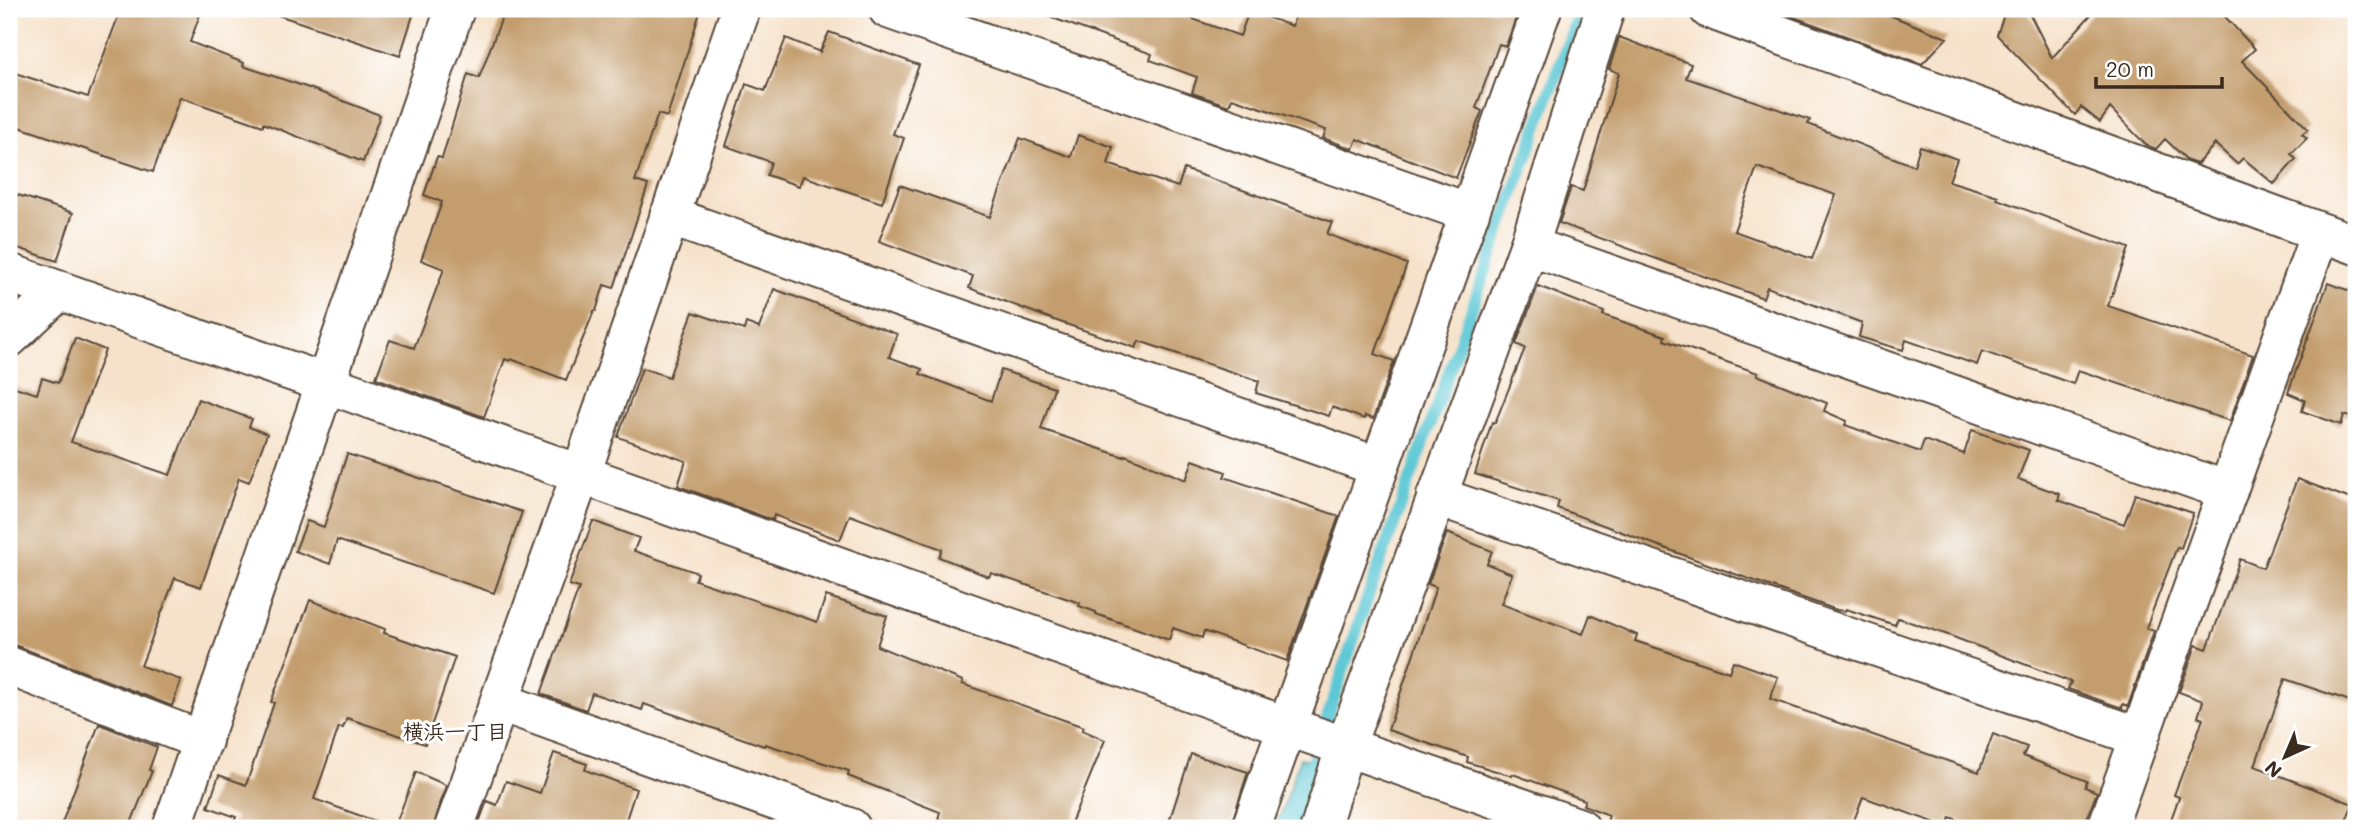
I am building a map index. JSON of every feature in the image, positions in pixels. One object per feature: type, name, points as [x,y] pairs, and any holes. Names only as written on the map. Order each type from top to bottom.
[{"type":"street","points":[[172,828],[455,9]]},
{"type":"street","points":[[454,828],[741,9]]},
{"type":"street","points":[[888,9],[1470,213]]},
{"type":"street","points":[[1251,828],[1542,9]]},
{"type":"street","points":[[1320,828],[1346,745],[1530,246],[1605,9]]},
{"type":"street","points":[[1709,9],[2356,245]]},
{"type":"street","points":[[669,216],[1379,467]]},
{"type":"street","points":[[2107,828],[2320,233]]},
{"type":"street","points":[[1530,246],[2228,491]]},
{"type":"street","points":[[9,273],[1580,828]]},
{"type":"street","points":[[9,338],[59,291]]},
{"type":"street","points":[[1436,496],[2140,737]]},
{"type":"street","points":[[9,666],[203,741]]},
{"type":"street","points":[[500,702],[851,828]]},
{"type":"water","points":[[1300,758],[1328,766],[1307,828],[1276,828]]},
{"type":"building","points":[[121,9],[202,9],[190,42],[244,63],[243,66],[380,115],[363,162],[263,123],[263,126],[180,97],[153,172],[10,124],[9,71],[88,97]]},
{"type":"building","points":[[279,9],[415,9],[400,56],[278,15]]},
{"type":"building","points":[[505,9],[701,9],[667,117],[658,114],[635,181],[648,185],[614,288],[604,285],[596,311],[566,380],[505,359],[484,417],[376,378],[390,340],[414,348],[444,269],[421,260],[442,202],[424,195],[437,157],[442,158],[468,74],[479,78]]},
{"type":"building","points":[[1040,9],[1176,9],[1176,13],[1240,36],[1249,11],[1292,26],[1298,9],[1519,9],[1506,46],[1499,44],[1476,108],[1482,111],[1456,178],[1357,139],[1353,149],[1323,138],[1326,130],[1232,98],[1229,106],[1192,93],[1197,77],[1150,60],[1152,54],[1039,13]]},
{"type":"building","points":[[1780,9],[1874,9],[1947,38],[1922,64],[1780,12]]},
{"type":"building","points":[[2006,9],[2024,9],[2032,18],[2052,58],[2096,9],[2218,9],[2255,49],[2242,61],[2308,129],[2302,134],[2307,138],[2291,154],[2296,159],[2274,184],[2243,158],[2237,164],[2215,144],[2197,164],[2188,161],[2165,139],[2156,149],[2146,145],[2110,108],[2100,122],[2081,107],[2075,115],[1997,35]]},
{"type":"building","points":[[829,32],[919,65],[893,134],[904,138],[882,203],[803,176],[799,186],[767,175],[771,162],[726,146],[746,84],[765,91],[786,38],[820,52]]},
{"type":"building","points":[[1619,37],[1691,64],[1686,78],[1810,120],[1808,124],[1914,166],[1920,146],[1957,159],[1949,181],[1998,196],[1997,199],[2129,248],[2108,306],[2253,355],[2230,421],[2078,370],[2073,384],[1982,351],[1977,365],[1906,340],[1903,350],[1859,337],[1862,323],[1767,287],[1763,298],[1559,223],[1571,187],[1583,191],[1619,73],[1609,69]],"holes":[[[1757,167],[1836,195],[1812,259],[1734,231]]]},
{"type":"building","points":[[1078,135],[1113,147],[1108,164],[1178,187],[1184,169],[1332,222],[1327,234],[1407,264],[1375,354],[1394,361],[1373,419],[1365,416],[1364,419],[1332,407],[1329,416],[1256,393],[1259,381],[1139,341],[1136,348],[1054,320],[969,288],[973,276],[879,241],[900,185],[990,217],[1020,138],[1071,157]]},
{"type":"building","points":[[9,192],[73,213],[57,261],[9,245]]},
{"type":"building","points":[[2328,283],[2356,293],[2356,419],[2344,415],[2341,425],[2302,411],[2305,400],[2288,393]]},
{"type":"building","points":[[1538,286],[1604,312],[1603,315],[1665,336],[1664,340],[1758,373],[1757,375],[1827,403],[1824,411],[1847,421],[1845,425],[1920,452],[1924,440],[1964,454],[1972,430],[2029,450],[2018,479],[2060,494],[2058,500],[2124,524],[2135,494],[2193,513],[2181,548],[2177,547],[2146,628],[2154,631],[2128,706],[2123,704],[2122,708],[2068,689],[2071,682],[1898,618],[1895,625],[1846,609],[1837,610],[1721,569],[1557,508],[1559,501],[1475,474],[1492,422],[1495,423],[1525,348],[1516,344]]},
{"type":"building","points":[[774,289],[897,334],[889,357],[922,369],[920,374],[991,401],[1001,370],[1054,388],[1041,429],[1124,457],[1125,455],[1186,480],[1193,460],[1226,472],[1224,477],[1339,516],[1287,661],[1204,631],[1202,638],[1173,628],[1169,640],[1096,614],[1079,606],[1080,603],[991,573],[989,577],[939,557],[942,549],[850,515],[840,540],[774,515],[773,520],[678,486],[686,461],[618,437],[642,368],[669,377],[693,312],[744,330],[746,323],[759,328]]},
{"type":"building","points":[[75,338],[105,350],[71,442],[170,475],[198,399],[252,419],[249,427],[267,434],[249,482],[239,478],[201,587],[175,578],[141,666],[181,680],[172,706],[9,645],[9,385],[37,394],[42,378],[58,383]]},
{"type":"building","points":[[347,454],[522,512],[494,593],[337,540],[330,564],[295,551],[307,521],[324,527]]},
{"type":"building","points":[[2297,479],[2356,501],[2356,703],[2285,679],[2255,766],[2353,804],[2343,828],[2168,828],[2179,797],[2174,795],[2203,719],[2198,717],[2203,701],[2179,692],[2196,645],[2207,649],[2240,559],[2263,568]]},
{"type":"building","points":[[593,521],[639,538],[634,551],[698,573],[695,580],[817,622],[826,596],[887,616],[877,646],[963,681],[962,684],[1084,727],[1082,730],[1105,740],[1069,828],[967,828],[938,819],[940,812],[848,776],[849,771],[765,744],[764,746],[644,704],[642,710],[592,693],[586,710],[541,694],[579,588],[569,585]]},
{"type":"building","points":[[1447,533],[1492,551],[1487,564],[1512,574],[1501,604],[1583,634],[1590,615],[1637,635],[1635,641],[1729,672],[1733,661],[1778,677],[1770,699],[1979,772],[1993,734],[2027,747],[2023,756],[2087,781],[2085,787],[2097,792],[2083,828],[1979,828],[1950,817],[1947,827],[1863,797],[1851,828],[1626,828],[1607,822],[1609,815],[1583,805],[1585,800],[1513,774],[1512,776],[1467,762],[1468,757],[1388,730],[1436,587],[1428,584]]},
{"type":"building","points":[[310,600],[385,629],[384,633],[455,657],[425,744],[347,718],[343,728],[339,727],[314,799],[383,824],[382,828],[231,828],[236,817],[208,807],[219,775],[246,785],[274,703],[271,702]]},
{"type":"building","points":[[99,724],[157,747],[149,770],[152,771],[129,828],[60,828]]},
{"type":"building","points":[[554,753],[587,764],[585,770],[636,789],[625,828],[477,828],[487,801],[497,805],[506,781],[540,793]]},
{"type":"building","points":[[1191,754],[1248,772],[1230,828],[1167,828]]},
{"type":"building","points":[[416,772],[446,785],[433,828],[394,828]]},
{"type":"waterway","points":[[1307,777],[1371,588],[1580,9]]},
{"type":"district","name":"横浜一丁目","points":[[455,732]]}]
